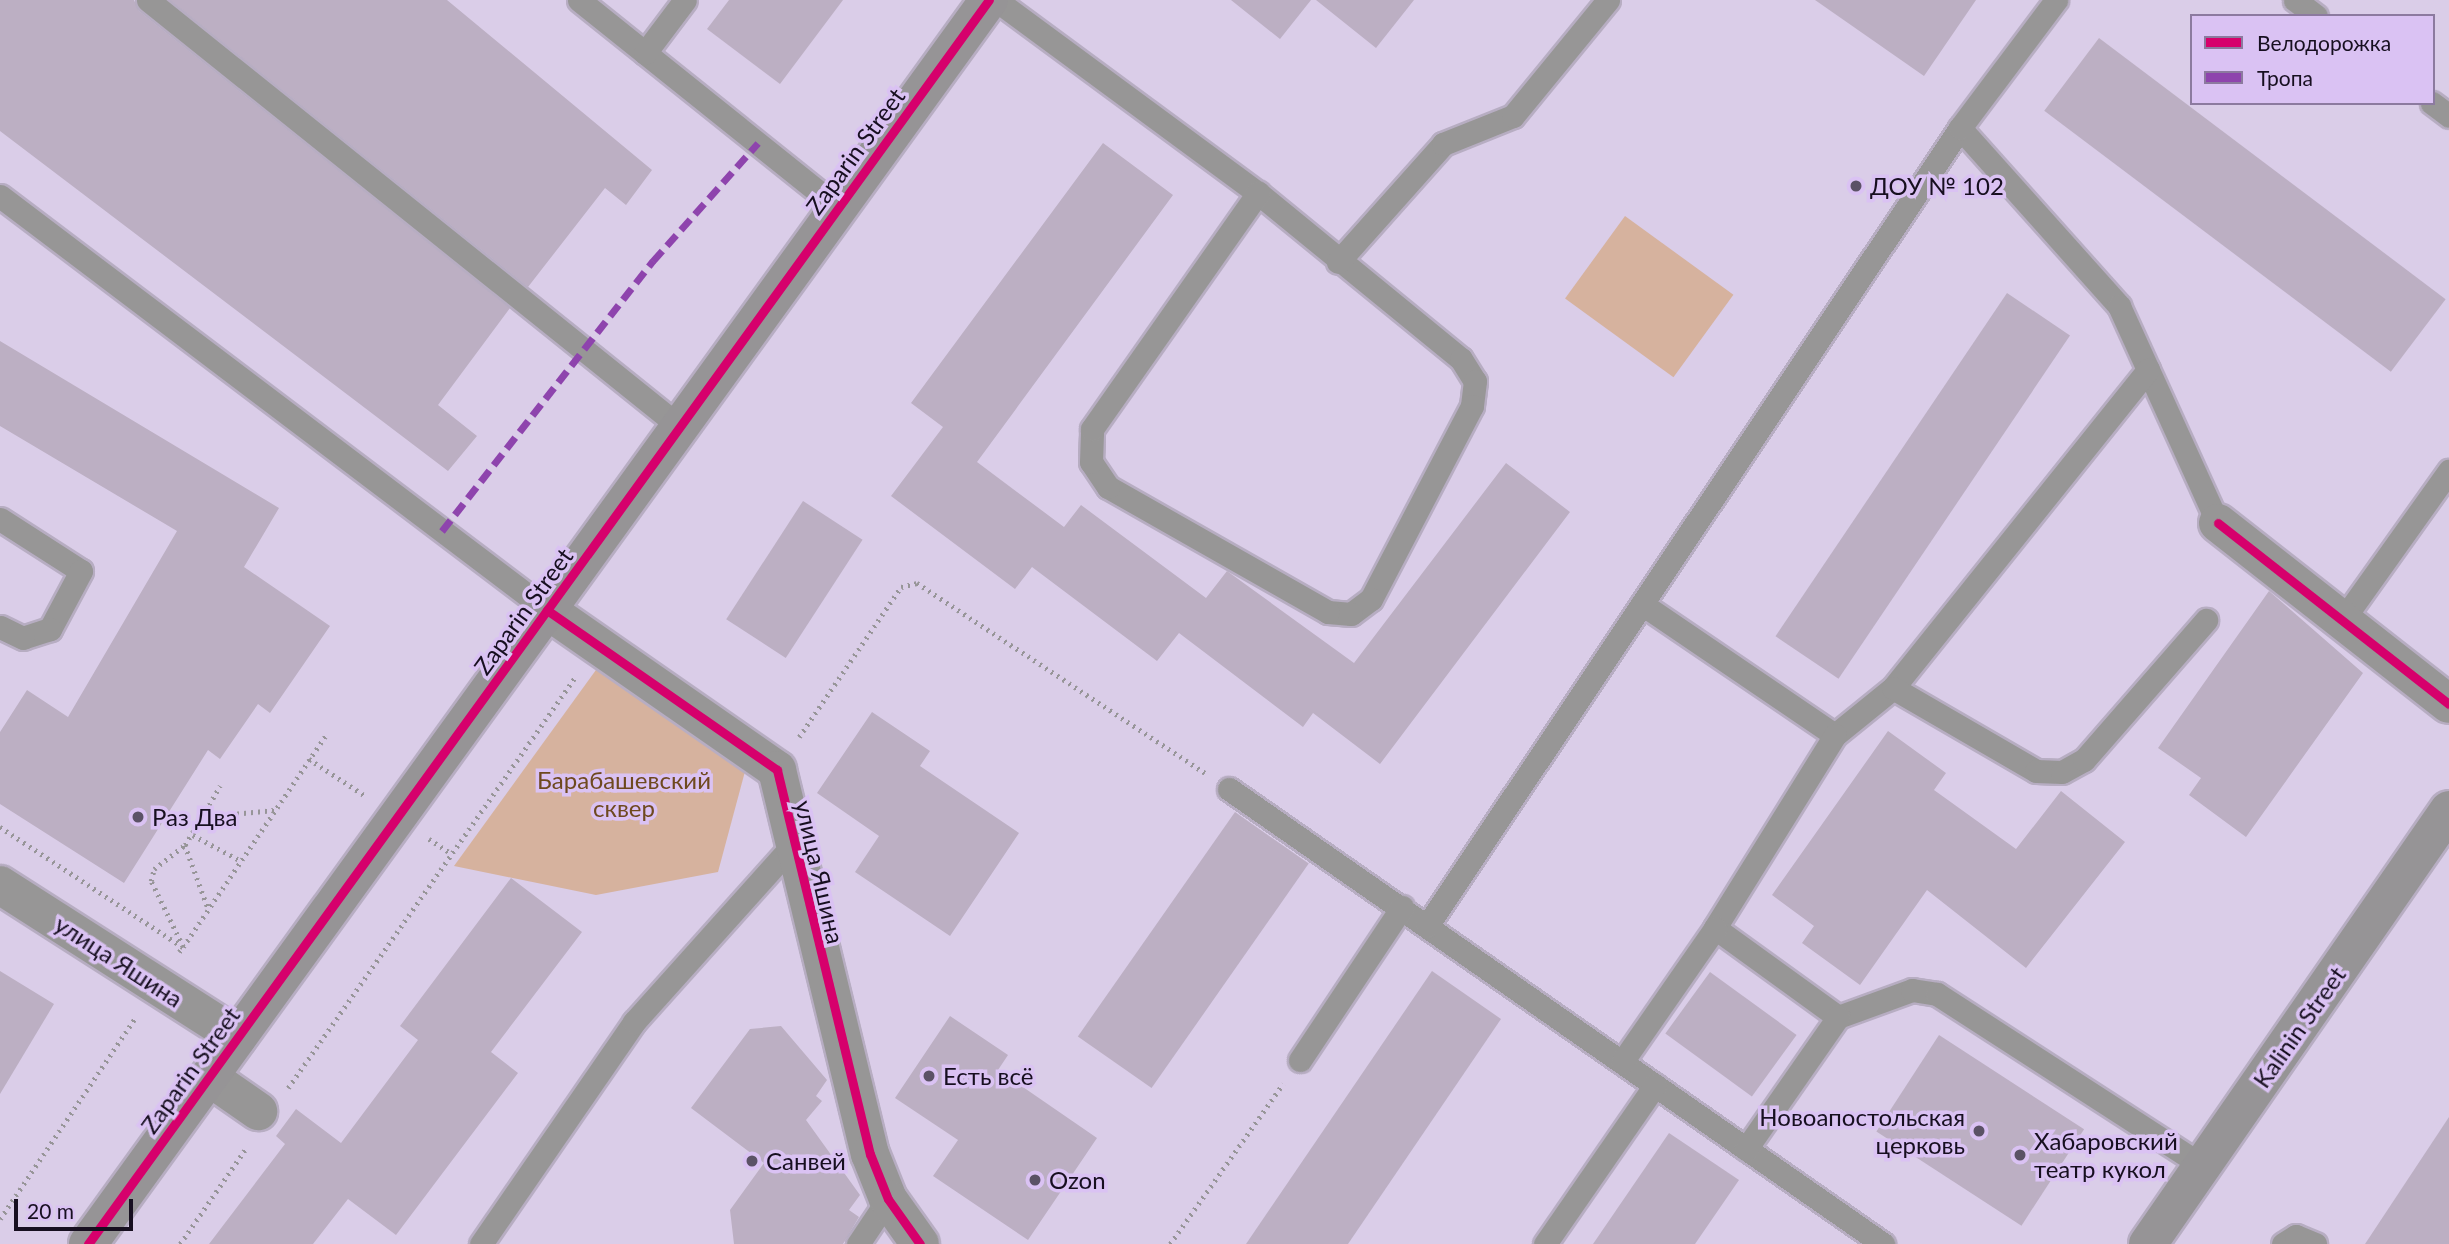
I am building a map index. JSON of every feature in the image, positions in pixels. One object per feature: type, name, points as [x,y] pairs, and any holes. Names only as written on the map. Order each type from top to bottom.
[{"type":"street","name":"Zaparin Street","points":[[92,1243],[679,425],[989,0]]},
{"type":"street","points":[[2218,523],[2344,618],[2449,704]]},
{"type":"street","name":"улица Яшина","points":[[547,610],[777,770],[792,847],[888,1199],[920,1244]]},
{"type":"street","name":"Kalinin Street","points":[[2148,1244],[2449,810]]},
{"type":"street","name":"улица Яшина","points":[[0,884],[238,1037]]},
{"type":"street","points":[[209,1077],[265,1115]]},
{"type":"lane","points":[[148,0],[679,425]]},
{"type":"lane","points":[[579,0],[837,207]]},
{"type":"lane","points":[[645,53],[685,0]]},
{"type":"lane","points":[[996,0],[1258,193],[1338,262],[1461,359],[1475,381],[1472,405],[1371,599],[1351,614],[1328,612],[1108,487],[1091,462],[1092,429],[1258,193]]},
{"type":"lane","points":[[1338,262],[1443,144],[1513,116],[1608,0]]},
{"type":"lane","points":[[1427,926],[1960,128],[2056,0]]},
{"type":"lane","points":[[2295,0],[2313,14]]},
{"type":"lane","points":[[2435,105],[2449,116]]},
{"type":"lane","points":[[1960,128],[2119,306],[2218,523]]},
{"type":"lane","points":[[0,196],[547,610]]},
{"type":"lane","points":[[1622,1062],[1715,928],[1835,735],[1893,688],[2148,370]]},
{"type":"lane","points":[[2344,618],[2449,471]]},
{"type":"lane","points":[[0,519],[81,571],[50,629],[23,638],[0,627]]},
{"type":"lane","points":[[1642,604],[1835,735]]},
{"type":"lane","points":[[1893,688],[2036,771],[2062,772],[2084,760],[2206,620]]},
{"type":"lane","points":[[1229,789],[1883,1244]]},
{"type":"lane","points":[[481,1244],[634,1022],[792,847]]},
{"type":"lane","points":[[1300,1060],[1402,907]]},
{"type":"lane","points":[[1715,928],[1838,1017]]},
{"type":"lane","points":[[1746,1149],[1838,1017],[1912,990],[1937,994],[2203,1166]]},
{"type":"lane","points":[[1545,1244],[1656,1085]]},
{"type":"lane","points":[[858,1244],[888,1199]]},
{"type":"lane","points":[[2283,1244],[2296,1237],[2315,1244]]},
{"type":"path","points":[[777,770],[909,582],[1229,789]]},
{"type":"path","points":[[180,1244],[265,1115],[598,646]]},
{"type":"path","points":[[0,827],[183,947],[326,735]]},
{"type":"path","points":[[202,817],[220,786]]},
{"type":"path","points":[[192,835],[241,861]]},
{"type":"path","points":[[185,845],[208,909]]},
{"type":"path","points":[[1170,1244],[1300,1060]]},
{"type":"green space","points":[[1625,216],[1733,295],[1673,377],[1565,299]]},
{"type":"green space","name":"Барабашевский сквер","points":[[601,663],[747,764],[718,872],[596,895],[454,866]]},
{"type":"building","points":[[0,0],[134,0],[139,11],[510,308],[438,405],[477,436],[448,471],[0,131]]},
{"type":"building","points":[[170,0],[447,0],[652,170],[626,205],[605,188],[528,287]]},
{"type":"building","points":[[729,0],[843,0],[780,84],[707,29]]},
{"type":"building","points":[[1231,0],[1311,0],[1280,39]]},
{"type":"building","points":[[1316,0],[1414,0],[1376,48]]},
{"type":"building","points":[[1815,0],[1976,0],[1924,76]]},
{"type":"building","points":[[2099,38],[2446,299],[2391,372],[2044,111]]},
{"type":"building","points":[[1103,143],[1173,195],[977,462],[1064,527],[1081,505],[1206,598],[1227,571],[1354,663],[1506,463],[1570,512],[1380,764],[1313,713],[1303,727],[1179,633],[1157,661],[1032,567],[1015,589],[891,496],[943,427],[911,403]]},
{"type":"building","points":[[2007,293],[2070,335],[1839,679],[1775,636]]},
{"type":"building","points":[[0,341],[279,508],[244,567],[330,626],[270,713],[258,704],[220,759],[208,750],[124,883],[0,804],[0,732],[27,690],[68,717],[177,531],[0,426]]},
{"type":"building","points":[[803,501],[863,540],[786,658],[726,619]]},
{"type":"building","points":[[2269,591],[2363,673],[2246,837],[2189,795],[2201,778],[2158,748]]},
{"type":"building","points":[[872,712],[930,751],[920,766],[1019,833],[950,936],[855,872],[879,836],[817,793]]},
{"type":"building","points":[[1888,731],[1946,773],[1934,790],[2016,849],[2061,791],[2125,842],[2026,968],[1927,890],[1860,985],[1802,943],[1814,926],[1772,895]]},
{"type":"building","points":[[1235,812],[1309,864],[1152,1088],[1078,1036]]},
{"type":"building","points":[[511,878],[582,932],[491,1052],[518,1073],[396,1235],[348,1199],[313,1244],[209,1244],[285,1144],[276,1136],[296,1109],[341,1143],[418,1040],[400,1026]]},
{"type":"building","points":[[0,971],[54,1004],[0,1094]]},
{"type":"building","points":[[1432,971],[1501,1019],[1348,1244],[1246,1244]]},
{"type":"building","points":[[1710,972],[1797,1035],[1752,1096],[1665,1033]]},
{"type":"building","points":[[950,1016],[1008,1055],[998,1070],[1097,1138],[1028,1240],[933,1176],[958,1140],[895,1098]]},
{"type":"building","points":[[781,1026],[827,1080],[816,1096],[822,1101],[806,1120],[860,1195],[849,1210],[859,1217],[843,1244],[734,1244],[730,1210],[764,1163],[691,1108],[750,1029]]},
{"type":"building","name":"Новоапостольская церковь","points":[[1939,1035],[2084,1129],[2021,1226],[1876,1131]]},
{"type":"building","points":[[2449,1117],[2449,1244],[2365,1244]]},
{"type":"building","points":[[1669,1133],[1739,1180],[1695,1244],[1593,1244]]},
{"type":"marked path","points":[[442,531],[653,261],[758,143]]},
{"type":"cycle path","points":[[88,1244],[989,0]]},
{"type":"cycle path","points":[[2218,523],[2449,704]]},
{"type":"cycle path","points":[[547,610],[777,770],[870,1154],[888,1199],[920,1244]]},
{"type":"place","name":"ДОУ № 102","points":[[1856,186]]},
{"type":"place","name":"Раз Два","points":[[138,817]]},
{"type":"place","name":"Есть всё","points":[[929,1076]]},
{"type":"place","name":"Новоапостольская церковь","points":[[1979,1131]]},
{"type":"place","name":"Хабаровский театр кукол","points":[[2020,1155]]},
{"type":"place","name":"Санвей","points":[[752,1161]]},
{"type":"place","name":"Ozon","points":[[1035,1180]]}]
